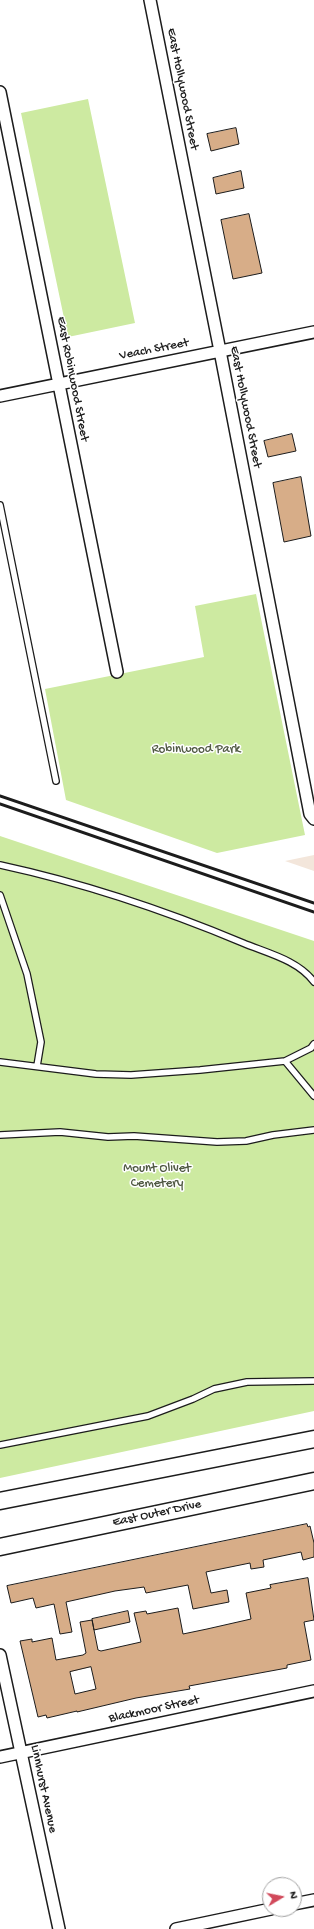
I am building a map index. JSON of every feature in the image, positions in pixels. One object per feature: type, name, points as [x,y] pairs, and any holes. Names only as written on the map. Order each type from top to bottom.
[{"type":"main road","points":[[0,1501],[314,1439]]},
{"type":"main road","name":"East Outer Drive","points":[[0,1547],[314,1481]]},
{"type":"street","name":"East Hollywood Street","points":[[150,0],[310,814],[314,819]]},
{"type":"street","name":"East Robinwood Street","points":[[0,92],[117,672]]},
{"type":"street","name":"Veach Street","points":[[0,396],[314,332]]},
{"type":"street","name":"Linnhurst Avenue","points":[[0,1655],[59,1929]]},
{"type":"street","name":"Blackmoor Street","points":[[0,1757],[314,1691]]},
{"type":"street","points":[[302,1902],[314,1900]]},
{"type":"street","points":[[176,1929],[262,1911]]},
{"type":"lane","points":[[0,505],[56,781]]},
{"type":"lane","points":[[0,865],[64,881],[179,916],[288,961],[309,974],[314,982]]},
{"type":"lane","points":[[0,895],[27,974],[41,1042],[37,1066]]},
{"type":"lane","points":[[0,1062],[96,1074],[131,1075],[192,1071],[285,1061],[311,1048],[314,1044]]},
{"type":"lane","points":[[285,1061],[314,1096]]},
{"type":"lane","points":[[0,1135],[60,1132],[108,1137],[134,1136],[217,1142],[246,1141],[273,1135],[314,1130]]},
{"type":"lane","points":[[0,1445],[148,1416],[193,1399],[214,1389],[247,1382],[314,1381]]},
{"type":"shaded area","points":[[314,855],[314,871],[285,861]]},
{"type":"green space","points":[[88,99],[135,323],[68,337],[21,113]]},
{"type":"green space","name":"Robinwood Park","points":[[256,594],[305,835],[217,853],[66,800],[45,689],[204,657],[195,606]]},
{"type":"green space","name":"Mount Olivet Cemetery","points":[[0,836],[314,941],[314,1411],[0,1478]]},
{"type":"building","points":[[236,128],[239,144],[211,151],[207,134]]},
{"type":"building","points":[[241,171],[244,188],[216,194],[213,178]]},
{"type":"building","points":[[249,214],[262,273],[233,279],[221,220]]},
{"type":"building","points":[[292,434],[296,451],[268,457],[264,441]]},
{"type":"building","points":[[301,477],[311,536],[284,542],[273,483]]},
{"type":"building","points":[[307,1524],[308,1527],[310,1526],[314,1543],[314,1557],[303,1560],[301,1552],[263,1560],[264,1567],[251,1569],[250,1563],[206,1572],[211,1593],[227,1590],[229,1602],[193,1609],[188,1585],[146,1593],[144,1587],[115,1591],[66,1602],[72,1632],[60,1634],[54,1604],[36,1608],[33,1598],[11,1603],[7,1586]]},
{"type":"building","points":[[308,1578],[314,1620],[304,1622],[311,1660],[287,1665],[287,1668],[189,1686],[190,1689],[136,1698],[47,1718],[46,1715],[38,1717],[20,1641],[32,1639],[32,1642],[52,1638],[56,1660],[83,1655],[86,1653],[80,1622],[92,1620],[98,1650],[101,1651],[141,1642],[134,1613],[146,1611],[147,1614],[178,1608],[183,1634],[207,1629],[251,1619],[246,1593],[271,1588],[270,1585]],"holes":[[[91,1667],[96,1689],[75,1694],[70,1672]]]},
{"type":"building","points":[[128,1611],[130,1622],[94,1630],[92,1619]]},
{"type":"railway","points":[[0,796],[314,903]]},
{"type":"railway","points":[[0,804],[314,912]]}]
